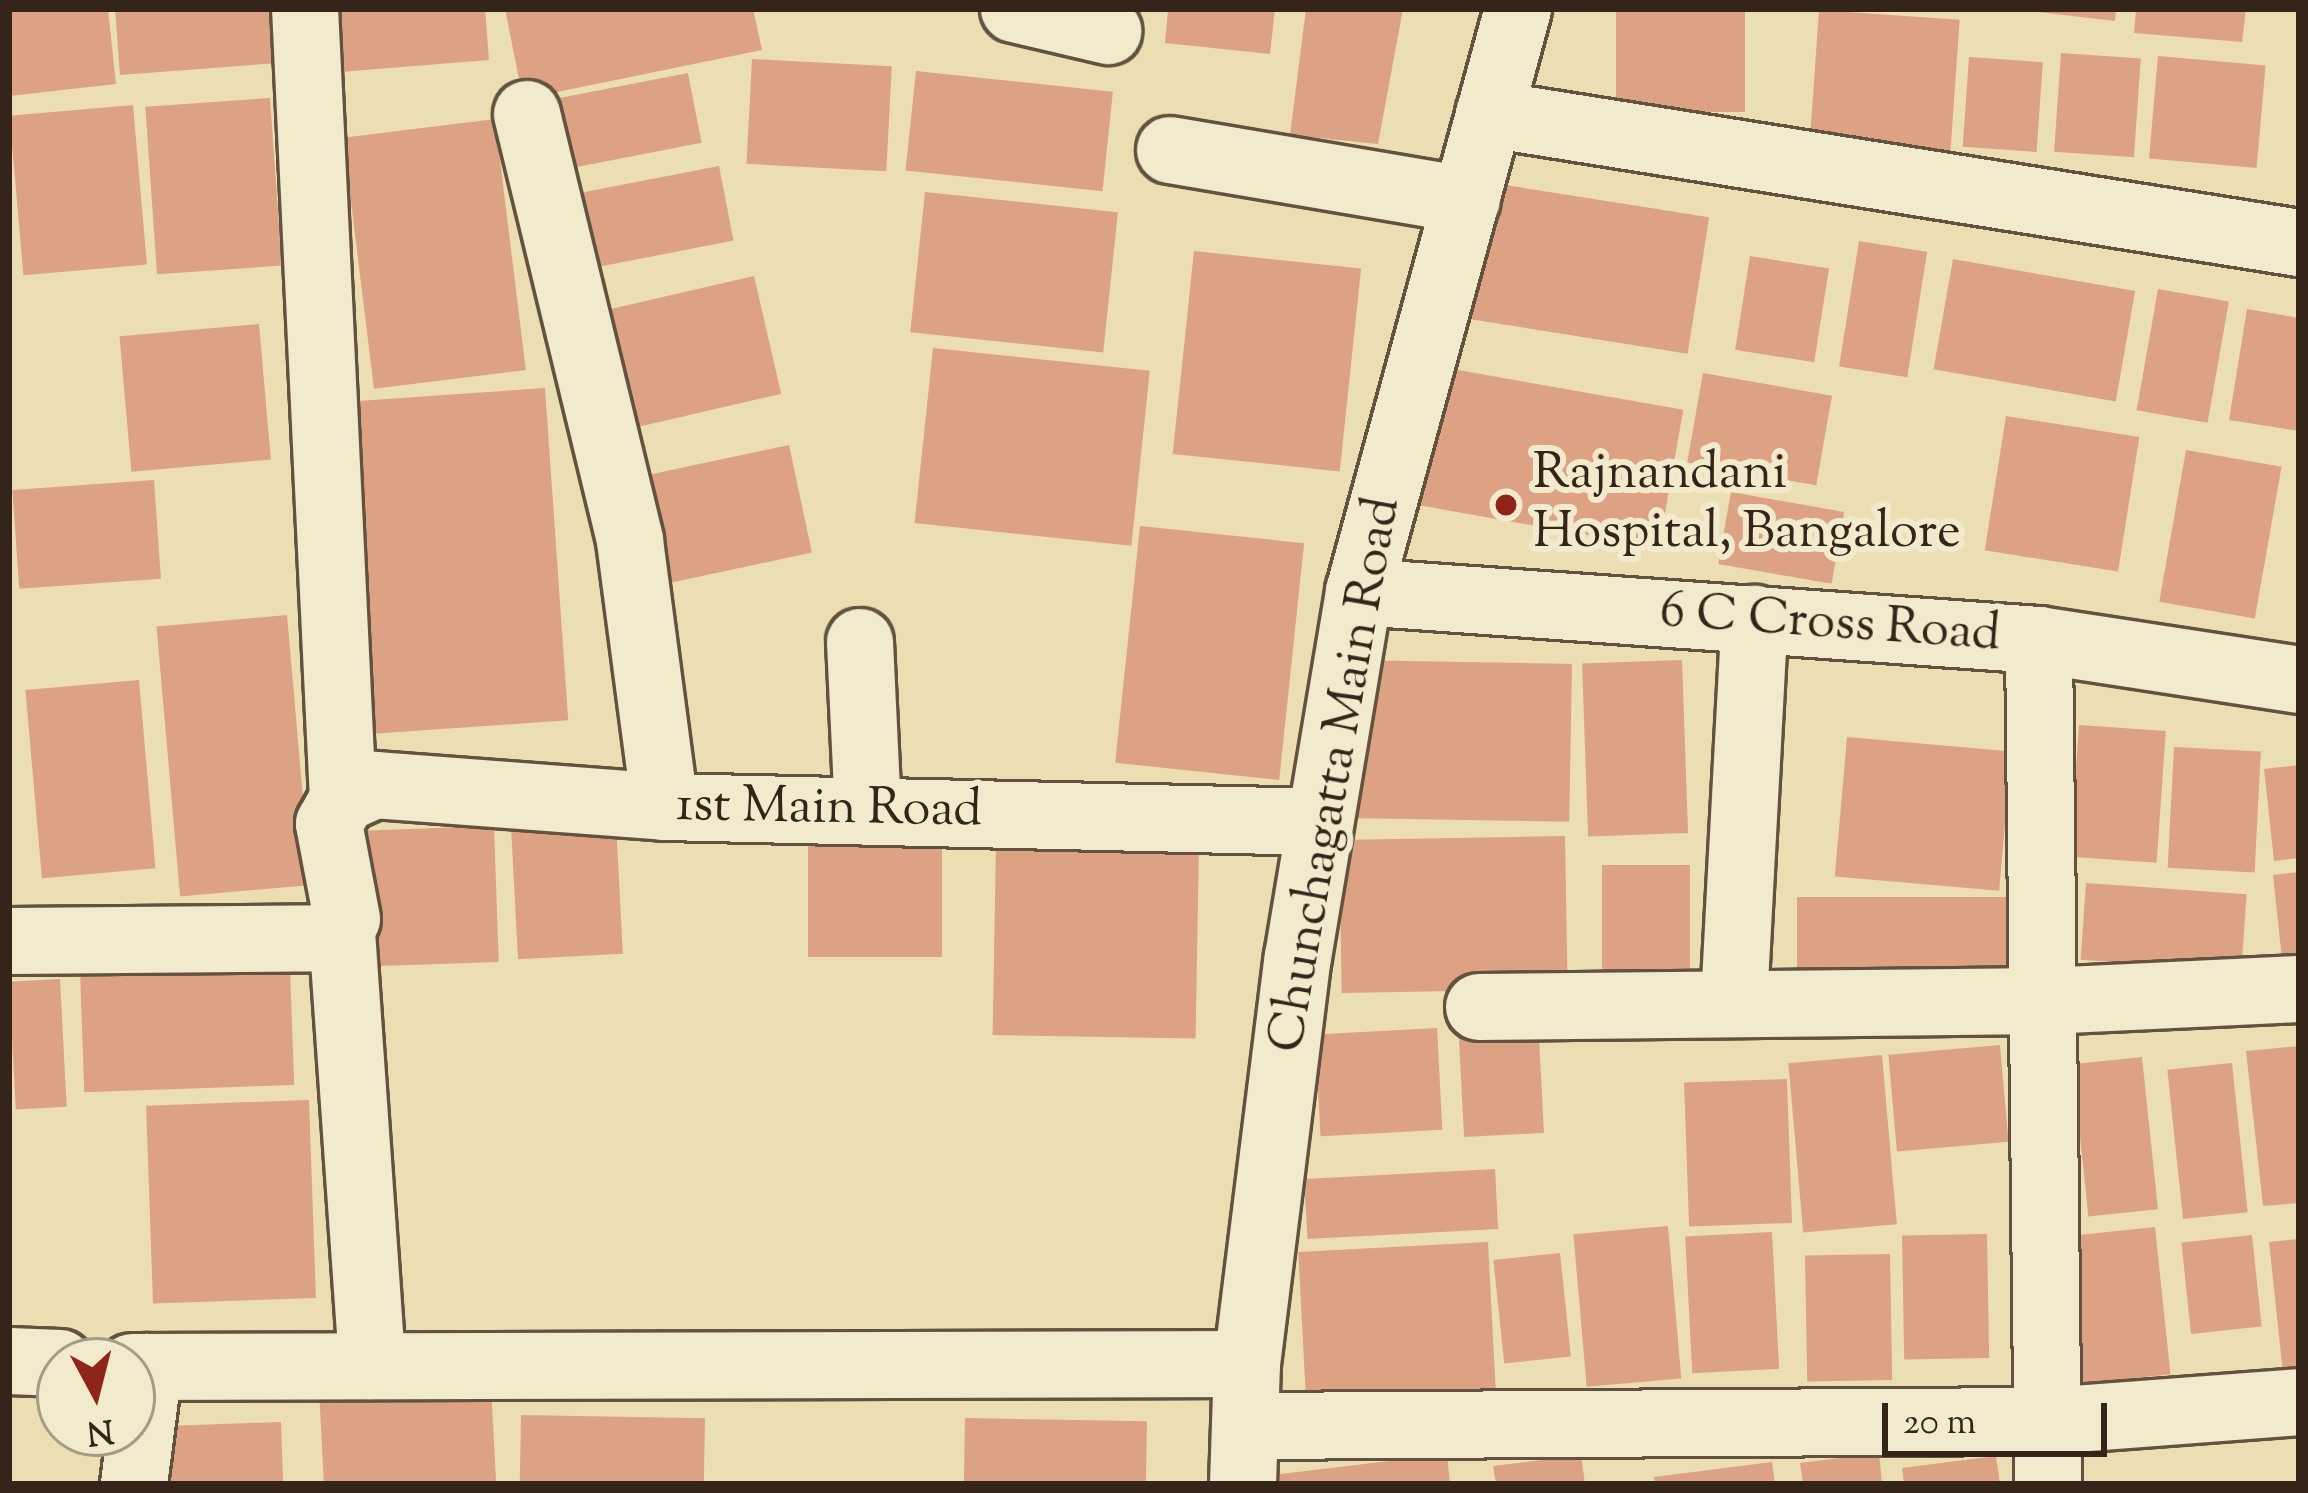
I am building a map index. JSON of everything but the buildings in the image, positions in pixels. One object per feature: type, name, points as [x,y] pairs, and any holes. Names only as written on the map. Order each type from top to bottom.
[{"type":"street","points":[[305,9],[344,799],[329,824],[347,919],[341,932],[372,1366]]},
{"type":"street","points":[[1014,9],[1108,31]]},
{"type":"street","name":"Chunchagatta Main Road","points":[[1246,1424],[1319,822],[1359,592],[1518,9]]},
{"type":"street","points":[[527,114],[630,542],[665,806]]},
{"type":"street","points":[[1489,114],[2299,243]]},
{"type":"street","points":[[1170,150],[1467,200]]},
{"type":"street","name":"6 C Cross Road","points":[[1359,592],[2039,640],[2299,680]]},
{"type":"street","points":[[1734,1001],[1755,619]]},
{"type":"street","points":[[2039,640],[2048,1453]]},
{"type":"street","points":[[860,642],[868,812]]},
{"type":"street","name":"1st Main Road","points":[[344,799],[375,785],[665,806],[1319,822]]},
{"type":"street","points":[[9,941],[341,932]]},
{"type":"street","points":[[1479,1007],[2046,1001],[2299,989]]},
{"type":"street","points":[[156,1367],[372,1366],[1246,1424],[2048,1453],[2299,1402]]},
{"type":"place","name":"Rajnandani Hospital, Bangalore","points":[[1506,505]]}]
